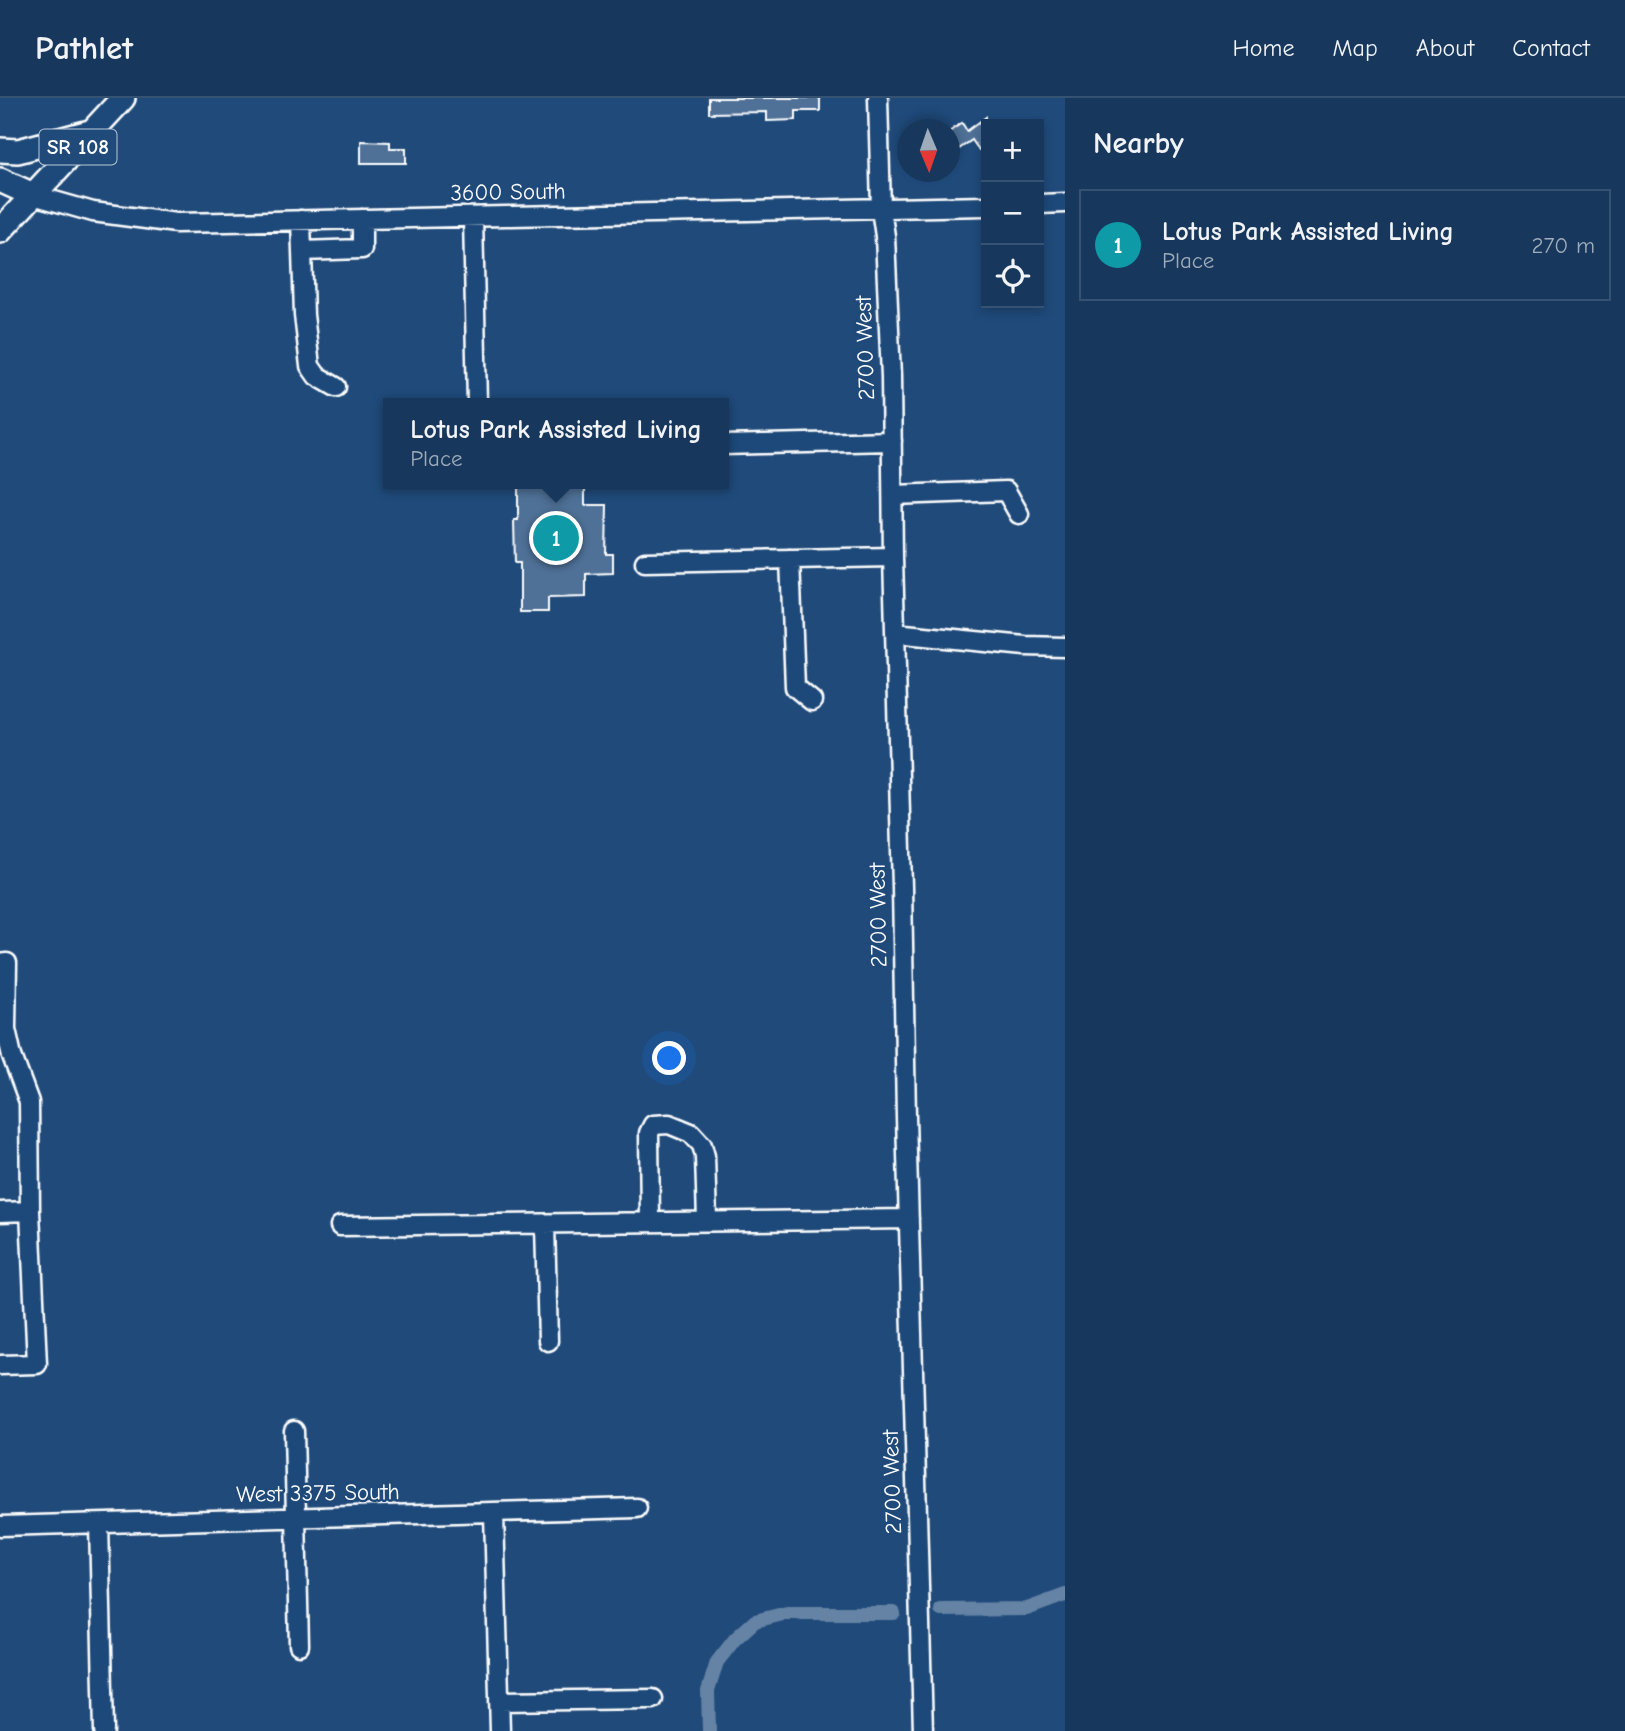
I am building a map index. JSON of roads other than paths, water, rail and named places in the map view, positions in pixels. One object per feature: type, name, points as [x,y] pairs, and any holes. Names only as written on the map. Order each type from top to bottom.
[{"type":"main road","name":"SR 108","points":[[0,231],[123,98]]},
{"type":"main road","points":[[0,150],[18,150],[93,131]]},
{"type":"main road","points":[[0,180],[33,195]]},
{"type":"street","name":"2700 West","points":[[878,98],[892,441],[923,1731]]},
{"type":"street","name":"3600 South","points":[[33,195],[93,212],[176,223],[981,206]]},
{"type":"street","points":[[1044,204],[1065,203]]},
{"type":"street","points":[[473,217],[477,398]]},
{"type":"street","points":[[302,251],[362,249],[362,219]]},
{"type":"street","points":[[302,220],[304,315],[310,366],[317,376],[337,387]]},
{"type":"street","points":[[729,445],[892,441]]},
{"type":"street","points":[[893,495],[1006,491],[1019,514]]},
{"type":"street","points":[[645,562],[893,557]]},
{"type":"street","points":[[790,559],[795,687],[812,701]]},
{"type":"street","points":[[895,633],[1025,646],[1065,647]]},
{"type":"street","points":[[0,1365],[37,1364],[30,1211],[29,1102],[12,1056],[6,1029],[3,963]]},
{"type":"street","points":[[650,1222],[649,1133],[653,1125],[669,1124],[691,1133],[702,1145],[705,1156],[707,1222]]},
{"type":"street","points":[[0,1212],[30,1211]]},
{"type":"street","points":[[340,1226],[909,1219]]},
{"type":"street","points":[[545,1224],[548,1341]]},
{"type":"street","points":[[294,1431],[299,1645]]},
{"type":"street","name":"West 3375 South","points":[[0,1526],[638,1508]]},
{"type":"street","points":[[494,1514],[500,1731]]},
{"type":"street","points":[[99,1524],[104,1731]]},
{"type":"street","points":[[499,1701],[653,1699]]},
{"type":"waterway","points":[[941,1610],[1027,1609],[1065,1595]]},
{"type":"waterway","points":[[709,1731],[708,1691],[717,1662],[735,1639],[755,1621],[787,1613],[894,1613]]},
{"type":"place","name":"Lotus Park Assisted Living","points":[[556,538]]}]
